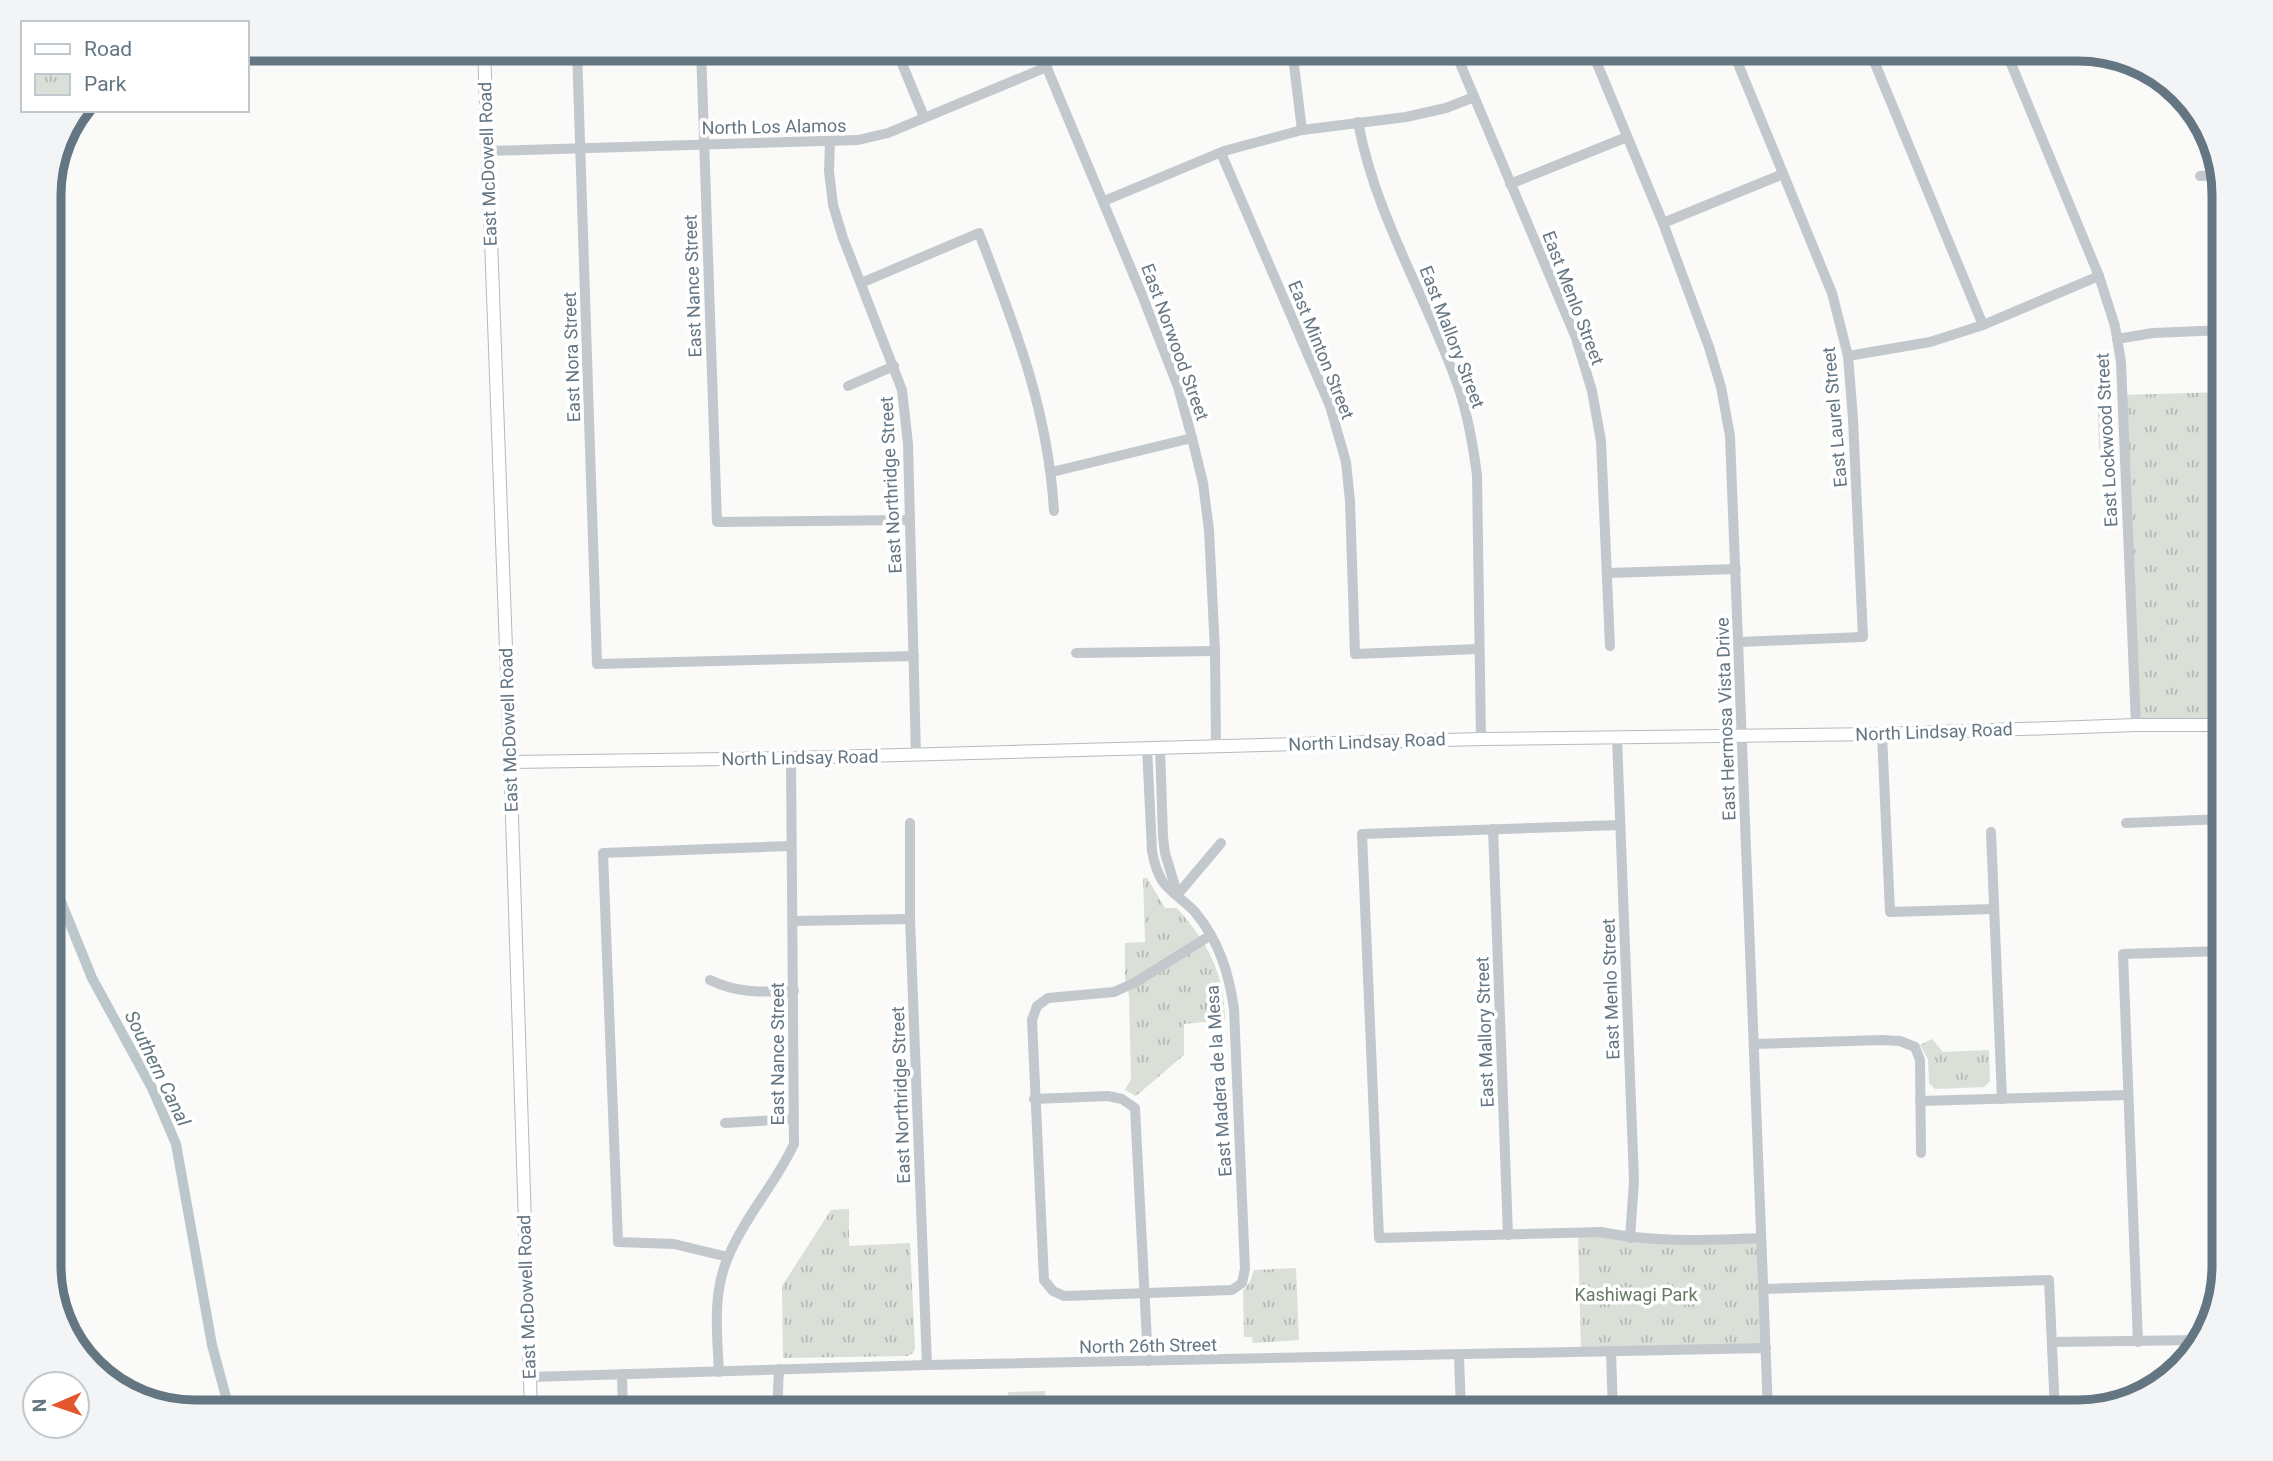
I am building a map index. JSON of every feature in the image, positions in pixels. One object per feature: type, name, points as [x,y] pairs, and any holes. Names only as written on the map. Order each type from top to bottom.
[{"type":"main road","name":"East McDowell Road","points":[[485,62],[531,1400]]},
{"type":"main road","name":"North Lindsay Road","points":[[510,762],[791,758],[1481,739],[1882,734],[2212,724]]},
{"type":"street","points":[[1294,61],[1302,130]]},
{"type":"street","name":"East Menlo Street","points":[[1459,61],[1576,338],[1595,404],[1601,441],[1610,646]]},
{"type":"street","name":"East Hermosa Vista Drive","points":[[1596,61],[1709,347],[1721,387],[1730,436],[1768,1400]]},
{"type":"street","name":"East Laurel Street","points":[[1736,61],[1832,293],[1848,356],[1863,637],[1739,642]]},
{"type":"street","points":[[1874,61],[1983,325]]},
{"type":"street","name":"East Lockwood Street","points":[[2010,61],[2099,276],[2115,326],[2121,362],[2136,725]]},
{"type":"street","name":"East Nora Street","points":[[578,62],[597,664],[914,656]]},
{"type":"street","name":"East Nance Street","points":[[701,62],[717,522],[910,520]]},
{"type":"street","points":[[901,62],[924,117]]},
{"type":"street","name":"East Norwood Street","points":[[1045,62],[1178,387],[1192,438],[1203,483],[1209,530],[1216,746]]},
{"type":"street","name":"North Los Alamos","points":[[488,151],[858,140],[888,133],[1047,67]]},
{"type":"street","points":[[1104,201],[1221,153],[1302,130],[1420,114],[1474,97]]},
{"type":"street","name":"East Mallory Street","points":[[1358,122],[1371,174],[1458,386],[1471,436],[1477,475],[1481,739]]},
{"type":"street","points":[[1510,184],[1627,137]]},
{"type":"street","name":"East Northridge Street","points":[[830,142],[829,171],[843,238],[873,320],[894,366],[902,390],[906,418],[916,755]]},
{"type":"street","name":"East Minton Street","points":[[1221,153],[1330,406],[1346,462],[1355,654],[1478,649]]},
{"type":"street","points":[[1662,223],[1783,174]]},
{"type":"street","points":[[2200,176],[2210,175]]},
{"type":"street","points":[[861,283],[979,233],[1040,406],[1052,472],[1054,511]]},
{"type":"street","points":[[1848,356],[1930,342],[1983,325],[2099,276]]},
{"type":"street","points":[[2117,339],[2153,333],[2212,331]]},
{"type":"street","points":[[848,386],[894,366]]},
{"type":"street","points":[[1052,472],[1192,438]]},
{"type":"street","points":[[1608,573],[1736,569]]},
{"type":"street","points":[[1076,653],[1215,651]]},
{"type":"street","points":[[1882,734],[1889,912],[1994,909]]},
{"type":"street","name":"East Menlo Street","points":[[1617,738],[1634,1181],[1630,1238]]},
{"type":"street","name":"East Madera de la Mesa","points":[[1145,1292],[1232,1290],[1242,1283],[1245,1269],[1234,1009],[1230,981],[1223,958],[1211,935],[1196,913],[1178,894],[1165,853],[1153,747]]},
{"type":"street","name":"East Nance Street","points":[[719,1372],[716,1318],[719,1288],[728,1257],[753,1213],[785,1166],[794,1144],[791,758]]},
{"type":"street","points":[[2126,823],[2212,819]]},
{"type":"street","name":"East Northridge Street","points":[[910,823],[910,919],[927,1365]]},
{"type":"street","points":[[1620,825],[1362,834],[1379,1238],[1601,1232],[1630,1238],[1761,1238]]},
{"type":"street","name":"East Mallory Street","points":[[1493,829],[1508,1235]]},
{"type":"street","points":[[1991,832],[2002,1099]]},
{"type":"street","points":[[1178,894],[1221,843]]},
{"type":"street","points":[[728,1257],[674,1244],[618,1242],[603,853],[791,846]]},
{"type":"street","points":[[793,921],[910,919]]},
{"type":"street","points":[[1145,1292],[1064,1296],[1053,1291],[1044,1279],[1032,1020],[1037,1006],[1048,998],[1114,992],[1136,982],[1211,935]]},
{"type":"street","points":[[2138,1342],[2123,954],[2212,951]]},
{"type":"street","points":[[710,980],[729,989],[753,992],[794,991]]},
{"type":"street","points":[[1755,1044],[1882,1040],[1900,1041],[1915,1047],[1920,1060],[1921,1153]]},
{"type":"street","points":[[1920,1101],[2128,1095]]},
{"type":"street","points":[[1034,1099],[1108,1096],[1122,1099],[1135,1108],[1148,1361]]},
{"type":"street","points":[[725,1124],[794,1119]]},
{"type":"street","points":[[1763,1289],[2049,1280],[2054,1400]]},
{"type":"street","points":[[2052,1342],[2186,1340],[2186,1344]]},
{"type":"street","name":"North 26th Street","points":[[530,1377],[927,1365],[1766,1348]]},
{"type":"street","points":[[1611,1353],[1613,1400]]},
{"type":"street","points":[[1459,1355],[1461,1400]]},
{"type":"street","points":[[778,1400],[779,1369]]},
{"type":"street","points":[[622,1374],[623,1400]]},
{"type":"green space","points":[[2212,392],[2212,725],[2136,725],[2122,395]]},
{"type":"green space","points":[[2111,410],[2113,450],[2099,450],[2098,411]]},
{"type":"green space","points":[[1143,878],[1147,878],[1165,908],[1177,908],[1206,946],[1218,973],[1225,1020],[1184,1024],[1184,1055],[1136,1096],[1125,1090],[1131,1079],[1125,943],[1145,942]]},
{"type":"green space","points":[[1932,1039],[1943,1052],[1989,1050],[1990,1081],[1984,1087],[1935,1089],[1929,1083],[1928,1059],[1920,1045]]},
{"type":"green space","points":[[849,1209],[849,1246],[910,1243],[915,1348],[913,1353],[908,1356],[783,1358],[782,1286],[831,1210]]},
{"type":"green space","name":"Kashiwagi Park","points":[[1578,1233],[1630,1238],[1761,1238],[1766,1348],[1581,1353]]},
{"type":"green space","points":[[1296,1268],[1299,1340],[1253,1343],[1252,1337],[1244,1337],[1243,1291],[1254,1270]]},
{"type":"green space","points":[[1045,1391],[1046,1400],[1008,1400],[1008,1392]]},
{"type":"waterway","name":"Southern Canal","points":[[62,904],[92,978],[152,1088],[176,1144],[212,1345],[227,1400]]}]
